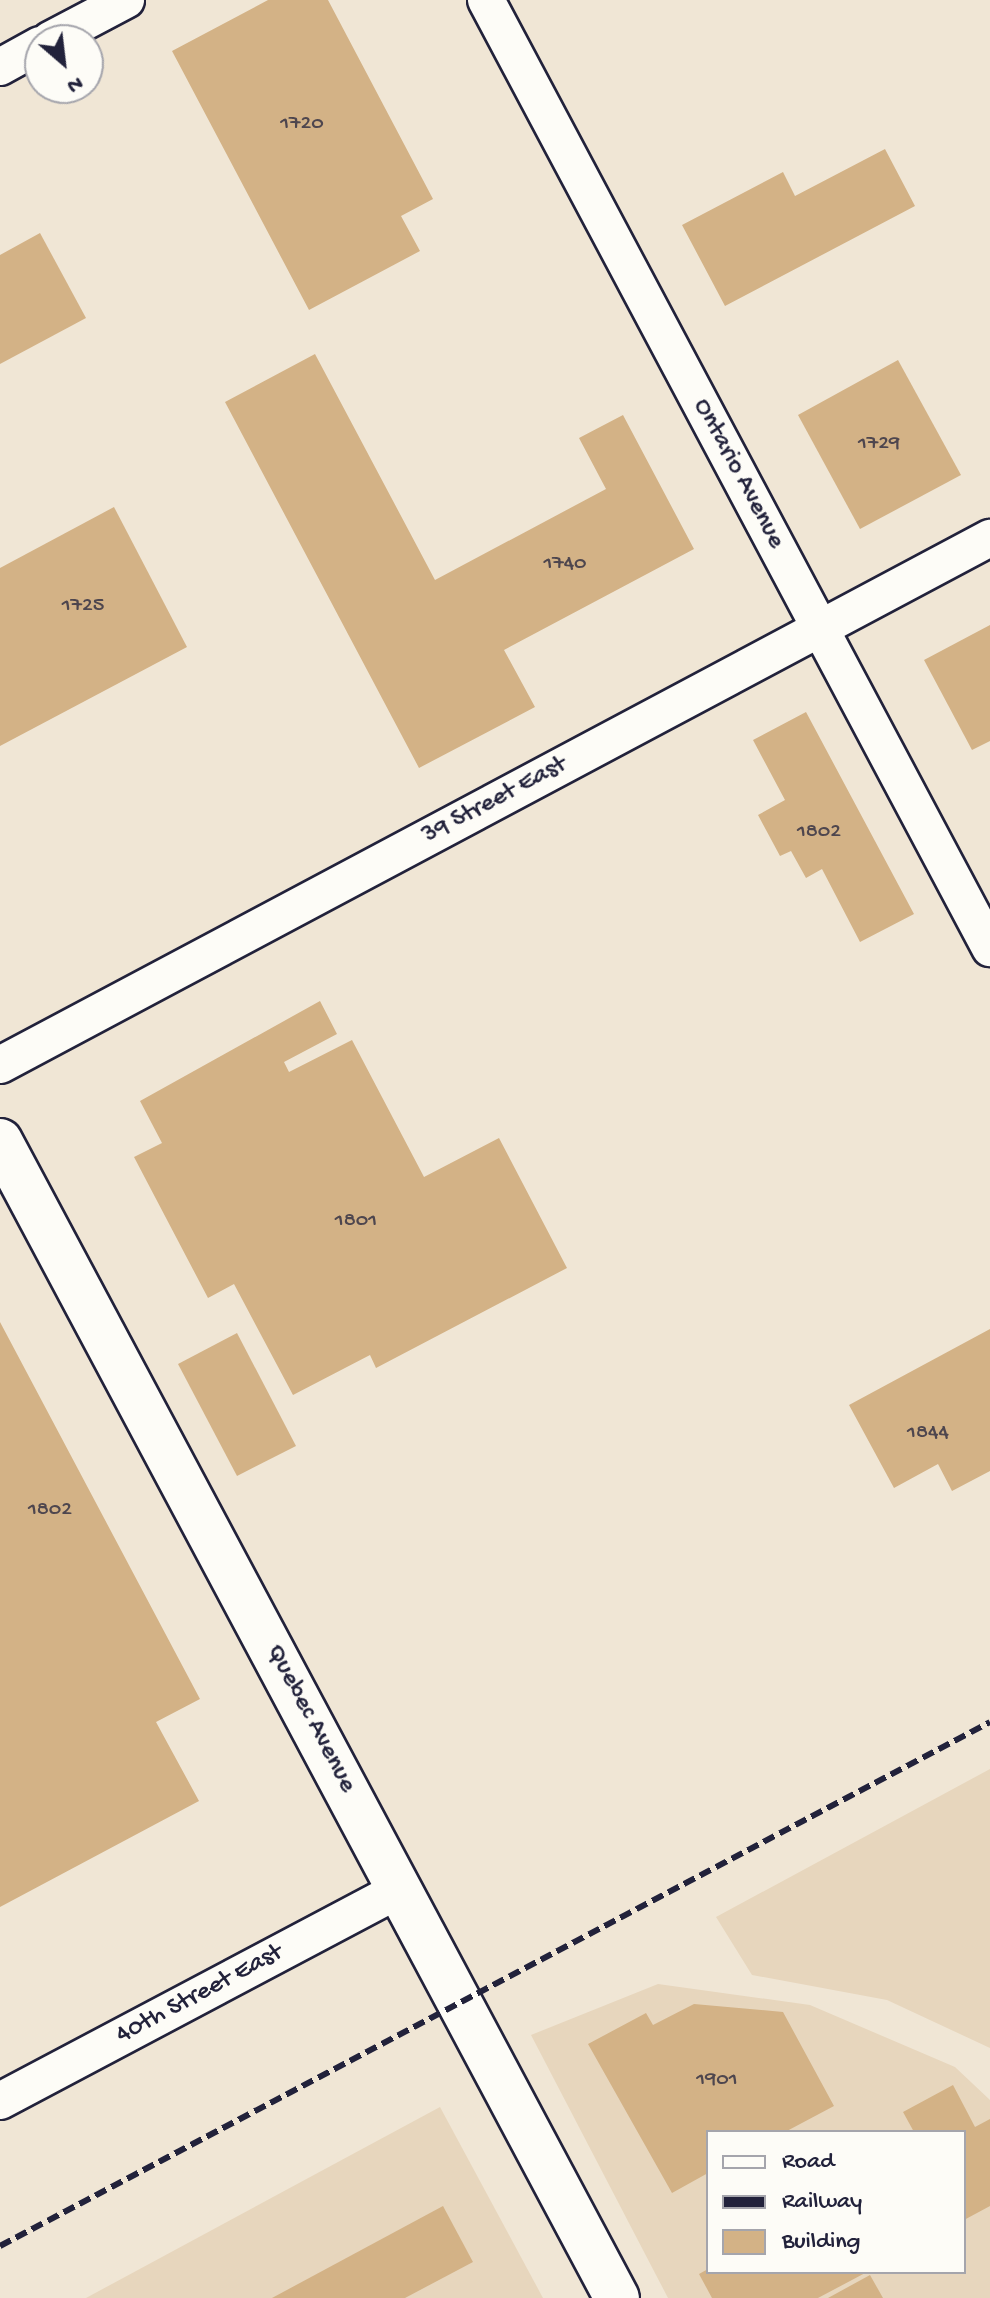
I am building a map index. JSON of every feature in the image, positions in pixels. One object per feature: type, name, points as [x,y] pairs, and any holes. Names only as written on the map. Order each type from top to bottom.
[{"type":"street","points":[[80,24],[126,0]]},
{"type":"street","name":"Ontario Avenue","points":[[486,0],[990,948]]},
{"type":"street","points":[[0,67],[24,54]]},
{"type":"street","name":"39 Street East","points":[[0,1065],[990,538]]},
{"type":"street","name":"Quebec Avenue","points":[[0,1141],[617,2298]]},
{"type":"street","name":"40th Street East","points":[[0,2101],[401,1889]]},
{"type":"shaded area","points":[[990,1769],[990,2048],[887,2000],[752,1975],[716,1917]]},
{"type":"shaded area","points":[[658,1984],[810,2005],[955,2067],[990,2100],[990,2298],[668,2298],[531,2035]]},
{"type":"shaded area","points":[[440,2107],[543,2298],[86,2298]]},
{"type":"building","points":[[268,0],[328,0],[433,199],[401,216],[420,251],[309,310],[172,51]]},
{"type":"building","points":[[885,149],[915,206],[725,306],[682,225],[783,172],[795,196]]},
{"type":"building","points":[[40,233],[86,318],[0,364],[0,255]]},
{"type":"building","points":[[315,354],[435,580],[606,489],[579,438],[623,415],[694,549],[504,650],[535,707],[419,768],[225,402]]},
{"type":"building","points":[[898,360],[961,475],[860,529],[798,415]]},
{"type":"building","points":[[114,507],[187,647],[0,746],[0,568]]},
{"type":"building","points":[[990,625],[990,741],[972,750],[924,660]]},
{"type":"building","points":[[806,712],[914,914],[860,942],[822,869],[806,878],[791,851],[780,856],[758,815],[785,800],[753,740]]},
{"type":"building","points":[[320,1001],[337,1034],[284,1062],[289,1072],[352,1040],[424,1177],[499,1138],[567,1268],[376,1368],[370,1355],[293,1395],[234,1284],[208,1298],[134,1157],[162,1143],[140,1101]]},
{"type":"building","points":[[0,1322],[200,1699],[156,1722],[199,1801],[0,1907]]},
{"type":"building","points":[[990,1329],[990,1471],[952,1491],[938,1464],[894,1488],[849,1405]]},
{"type":"building","points":[[237,1333],[296,1446],[237,1476],[178,1364]]},
{"type":"building","points":[[694,2004],[783,2012],[834,2106],[789,2130],[706,2130],[706,2174],[672,2193],[588,2044],[646,2013],[653,2025]]},
{"type":"building","points":[[953,2085],[975,2127],[990,2119],[990,2206],[966,2219],[966,2130],[913,2130],[903,2112]]},
{"type":"building","points":[[443,2206],[473,2262],[405,2298],[272,2298]]},
{"type":"building","points":[[706,2270],[706,2274],[863,2274],[818,2298],[712,2298],[699,2274]]},
{"type":"building","points":[[870,2275],[883,2298],[828,2298]]},
{"type":"railway","points":[[0,2246],[990,1722]]}]
